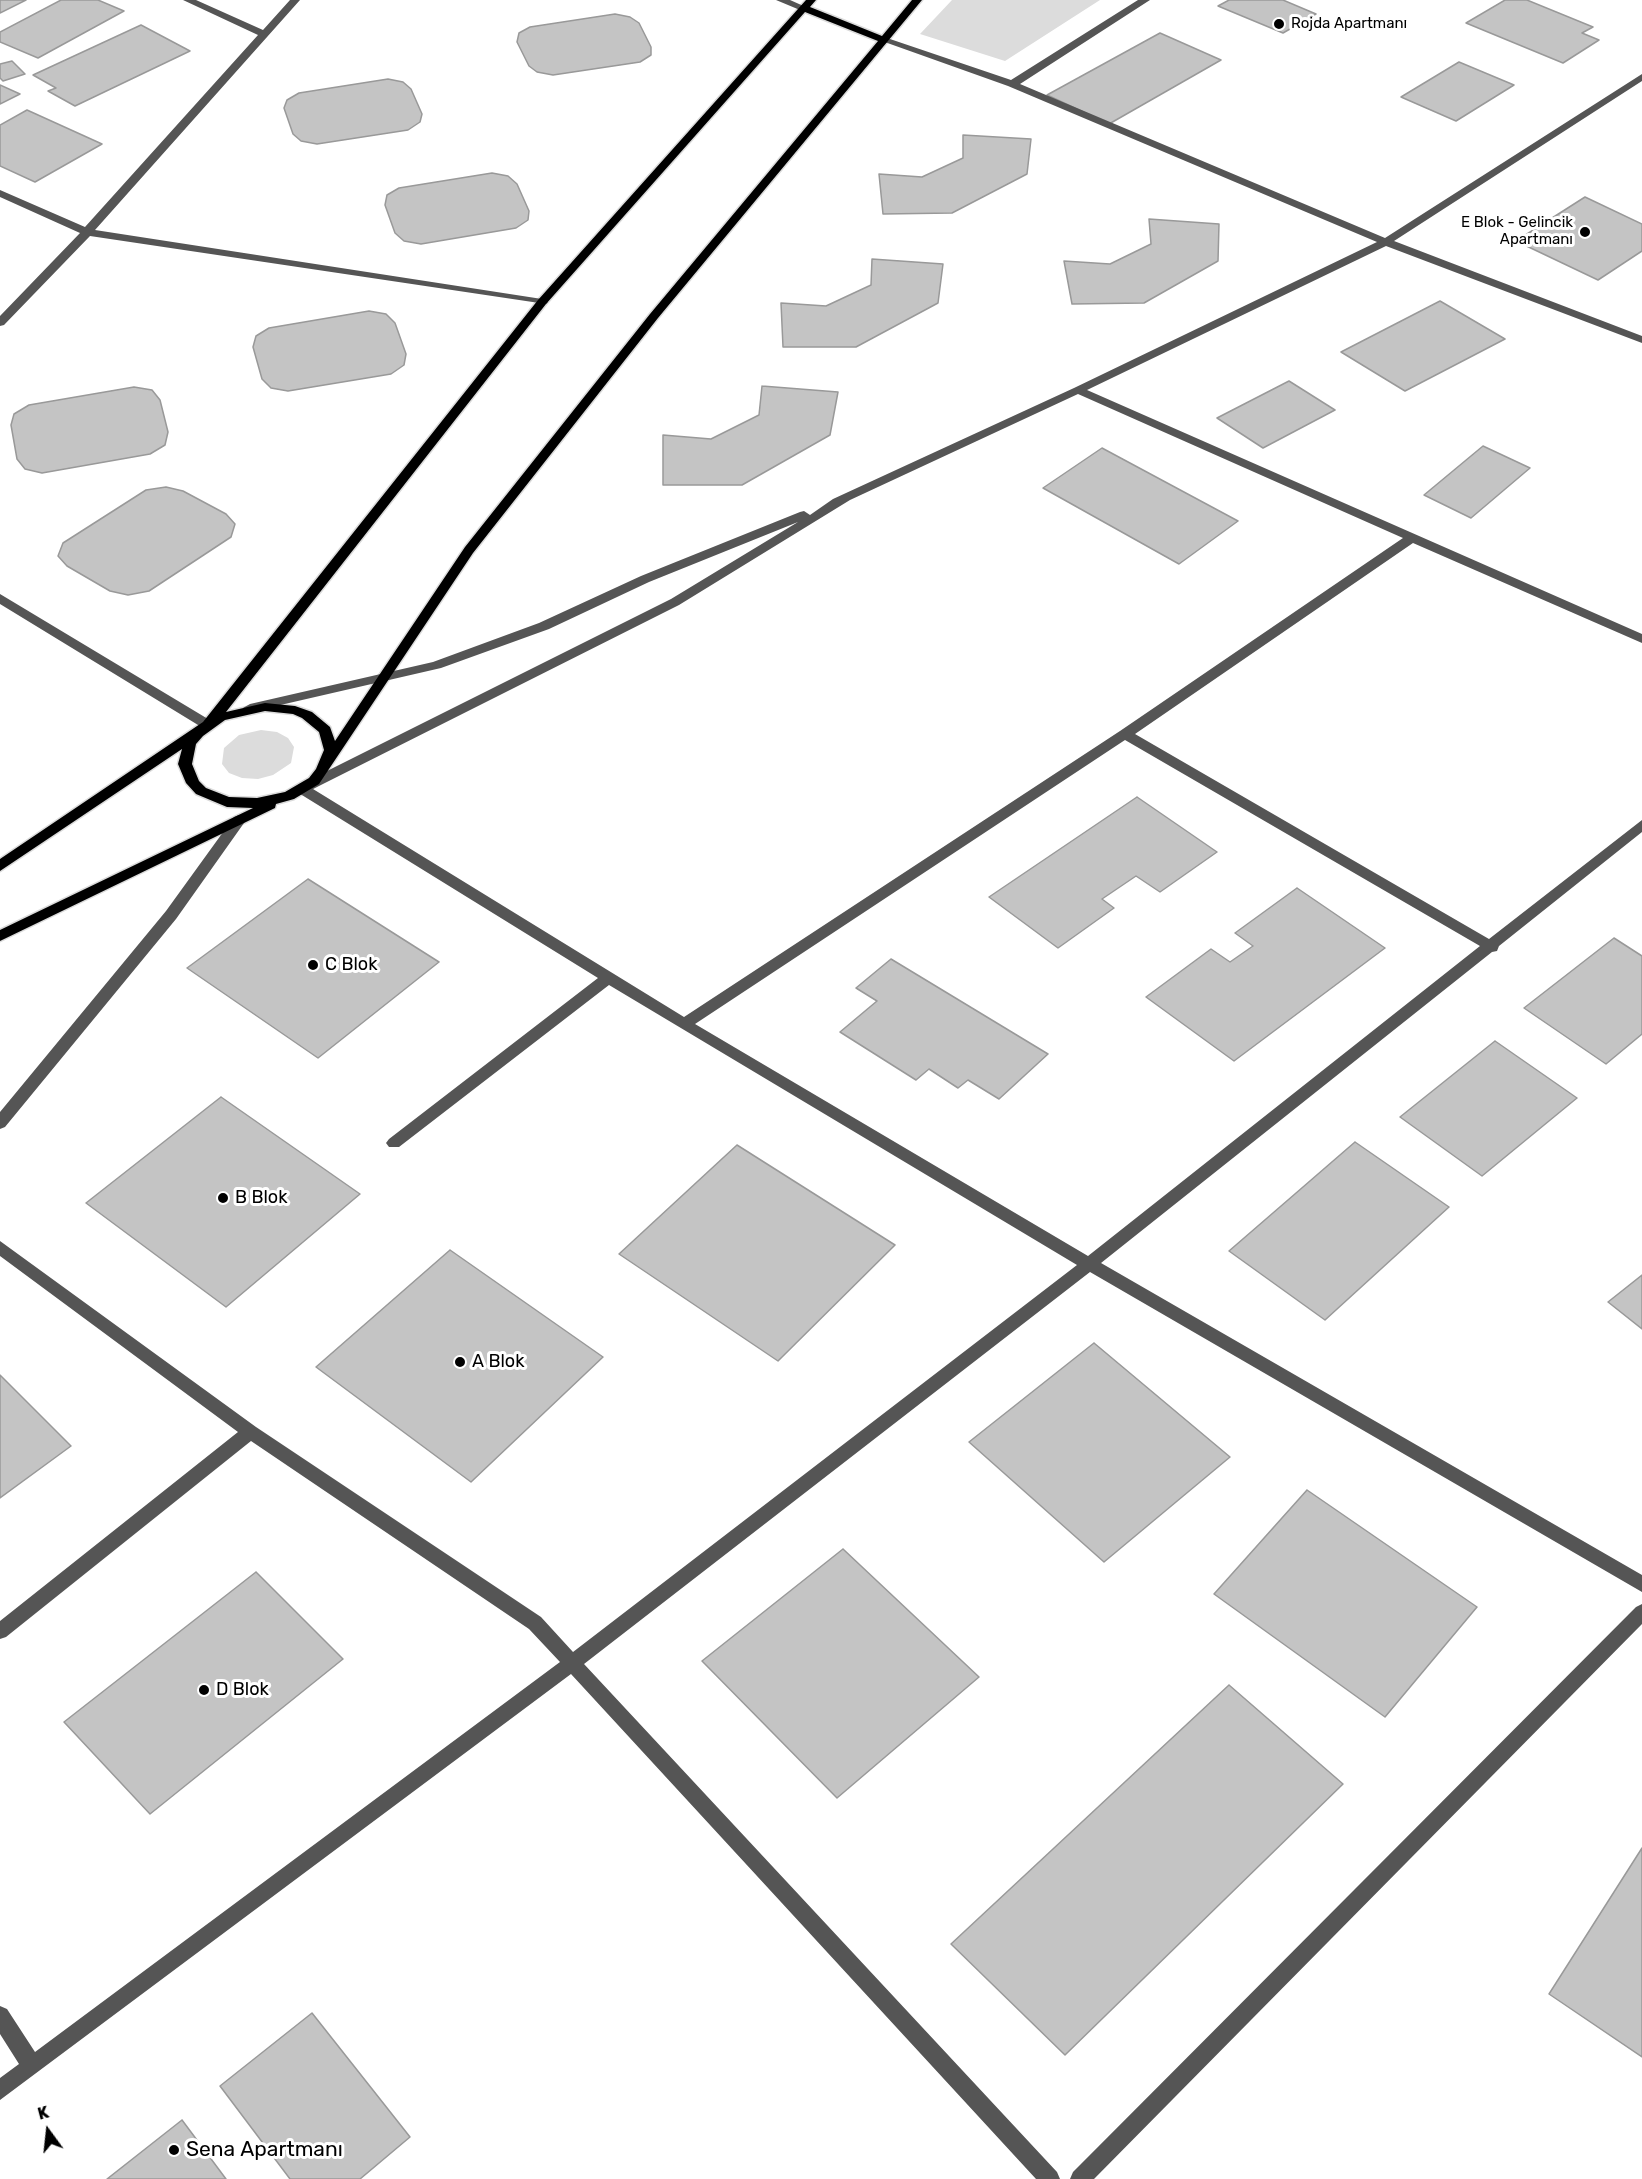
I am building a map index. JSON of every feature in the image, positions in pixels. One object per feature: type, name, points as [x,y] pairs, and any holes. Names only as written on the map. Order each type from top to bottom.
[{"type":"main road","points":[[0,936],[296,792],[314,781],[387,675],[469,549],[654,316],[917,0]]},
{"type":"main road","points":[[296,792],[257,803],[213,798],[201,791],[187,774],[186,753],[198,733],[208,725],[542,302],[807,4],[884,40]]},
{"type":"main road","points":[[0,866],[220,717],[250,708],[295,710],[312,719],[325,730],[331,750],[328,761]]},
{"type":"street","points":[[188,0],[263,33]]},
{"type":"street","points":[[0,323],[87,232],[295,0]]},
{"type":"street","points":[[781,0],[807,4]]},
{"type":"street","points":[[1012,84],[1145,0]]},
{"type":"street","points":[[884,40],[1012,84],[1386,242],[1642,340]]},
{"type":"street","points":[[250,708],[436,665],[544,626],[645,579],[846,498],[1386,242],[1642,77]]},
{"type":"street","points":[[0,193],[87,232],[542,302]]},
{"type":"street","points":[[1078,390],[1642,639]]},
{"type":"street","points":[[296,792],[675,602],[846,498]]},
{"type":"street","points":[[684,1024],[1125,734],[1413,537]]},
{"type":"street","points":[[0,598],[208,725]]},
{"type":"street","points":[[1125,734],[1492,947]]},
{"type":"street","points":[[296,792],[1089,1264],[1642,1584]]},
{"type":"street","points":[[0,1123],[171,915],[239,820]]},
{"type":"street","points":[[0,2090],[572,1663],[1089,1264],[1492,947],[1642,825]]},
{"type":"street","points":[[394,1143],[610,977]]},
{"type":"street","points":[[0,1247],[250,1432],[535,1623],[1050,2179]]},
{"type":"street","points":[[0,1631],[250,1432]]},
{"type":"street","points":[[1080,2179],[1642,1612]]},
{"type":"street","points":[[0,2016],[32,2066]]},
{"type":"shaded area","points":[[952,0],[1100,0],[1005,61],[920,34]]},
{"type":"shaded area","points":[[261,730],[277,732],[288,738],[294,747],[291,763],[273,775],[258,779],[242,778],[229,773],[222,764],[224,748],[239,735]]},
{"type":"building","points":[[0,0],[26,0],[0,13]]},
{"type":"building","points":[[61,0],[98,0],[124,11],[38,58],[0,42],[0,32]]},
{"type":"building","name":"Rojda Apartmanı","points":[[1229,0],[1283,0],[1316,14],[1283,33],[1218,6]]},
{"type":"building","points":[[1505,0],[1527,0],[1593,27],[1582,33],[1599,40],[1563,63],[1466,23]]},
{"type":"building","points":[[615,14],[630,17],[639,23],[651,47],[651,55],[640,62],[553,75],[537,72],[529,66],[517,42],[519,33],[530,27]]},
{"type":"building","points":[[141,25],[190,51],[75,106],[48,91],[56,88],[33,75]]},
{"type":"building","points":[[1160,33],[1221,60],[1109,124],[1047,95]]},
{"type":"building","points":[[12,61],[25,74],[3,81],[0,78],[0,64]]},
{"type":"building","points":[[1459,62],[1514,85],[1456,121],[1401,97]]},
{"type":"building","points":[[388,79],[403,82],[411,89],[422,114],[420,122],[408,130],[317,144],[301,141],[293,134],[284,108],[287,100],[299,93]]},
{"type":"building","points":[[0,85],[20,94],[0,104]]},
{"type":"building","points":[[27,110],[102,144],[35,182],[0,166],[0,125]]},
{"type":"building","points":[[963,135],[1031,139],[1027,174],[952,213],[883,214],[879,174],[922,177],[963,158]]},
{"type":"building","points":[[492,173],[508,176],[517,184],[529,211],[528,220],[516,228],[421,244],[404,241],[395,233],[385,205],[387,195],[399,188]]},
{"type":"building","name":"E Blok - Gelincik Apartmanı","points":[[1585,197],[1642,224],[1642,251],[1598,280],[1516,241]]},
{"type":"building","points":[[1149,219],[1219,224],[1218,261],[1144,303],[1072,304],[1064,261],[1110,264],[1151,244]]},
{"type":"building","points":[[872,259],[943,264],[938,303],[856,347],[783,347],[781,303],[826,306],[871,285]]},
{"type":"building","points":[[1440,301],[1505,339],[1405,391],[1341,352]]},
{"type":"building","points":[[369,311],[386,314],[395,323],[406,354],[404,365],[391,374],[288,391],[271,388],[262,379],[253,347],[256,336],[269,328]]},
{"type":"building","points":[[1289,381],[1335,410],[1263,448],[1217,418]]},
{"type":"building","points":[[762,386],[838,392],[830,435],[742,485],[663,485],[663,435],[711,439],[759,415]]},
{"type":"building","points":[[134,387],[152,390],[160,400],[168,432],[165,445],[150,454],[42,473],[25,469],[17,459],[11,425],[14,414],[29,405]]},
{"type":"building","points":[[1483,446],[1530,468],[1471,518],[1424,495]]},
{"type":"building","points":[[1102,448],[1238,521],[1179,564],[1043,488]]},
{"type":"building","points":[[166,487],[183,491],[226,514],[235,524],[231,537],[149,591],[128,595],[110,591],[67,566],[58,556],[63,543],[146,490]]},
{"type":"building","points":[[1137,797],[1217,852],[1160,892],[1136,876],[1102,899],[1114,908],[1058,948],[989,897]]},
{"type":"building","name":"C Blok","points":[[308,879],[439,962],[318,1058],[187,968]]},
{"type":"building","points":[[1297,888],[1385,948],[1234,1061],[1146,997],[1211,949],[1230,962],[1253,946],[1235,933]]},
{"type":"building","points":[[1614,938],[1642,956],[1642,1034],[1606,1064],[1524,1008]]},
{"type":"building","points":[[891,959],[1048,1054],[999,1099],[968,1080],[958,1088],[929,1069],[916,1080],[840,1032],[877,1001],[856,988]]},
{"type":"building","points":[[1495,1041],[1577,1098],[1482,1176],[1400,1117]]},
{"type":"building","name":"B Blok","points":[[221,1097],[360,1194],[226,1307],[86,1203]]},
{"type":"building","points":[[1355,1142],[1449,1207],[1325,1320],[1229,1251]]},
{"type":"building","points":[[737,1145],[895,1245],[778,1361],[619,1254]]},
{"type":"building","name":"A Blok","points":[[450,1250],[603,1357],[471,1482],[316,1367]]},
{"type":"building","points":[[1642,1275],[1642,1329],[1608,1302]]},
{"type":"building","points":[[1094,1343],[1230,1457],[1104,1562],[969,1442]]},
{"type":"building","points":[[0,1375],[71,1446],[0,1498]]},
{"type":"building","points":[[1307,1490],[1477,1607],[1385,1717],[1214,1594]]},
{"type":"building","points":[[843,1549],[979,1677],[837,1798],[702,1661]]},
{"type":"building","name":"D Blok","points":[[256,1572],[343,1659],[150,1814],[64,1722]]},
{"type":"building","points":[[1229,1685],[1343,1784],[1065,2055],[951,1944]]},
{"type":"building","points":[[1642,1848],[1642,2057],[1549,1994]]},
{"type":"building","points":[[312,2013],[410,2137],[360,2179],[290,2179],[220,2086]]},
{"type":"building","name":"Sena Apartmanı","points":[[182,2120],[226,2179],[107,2179]]},
{"type":"place","name":"Rojda Apartmanı","points":[[1279,24]]},
{"type":"place","name":"E Blok - Gelincik Apartmanı","points":[[1585,232]]},
{"type":"place","name":"C Blok","points":[[313,965]]},
{"type":"place","name":"B Blok","points":[[223,1198]]},
{"type":"place","name":"A Blok","points":[[460,1362]]},
{"type":"place","name":"D Blok","points":[[204,1690]]},
{"type":"place","name":"Sena Apartmanı","points":[[174,2150]]}]
